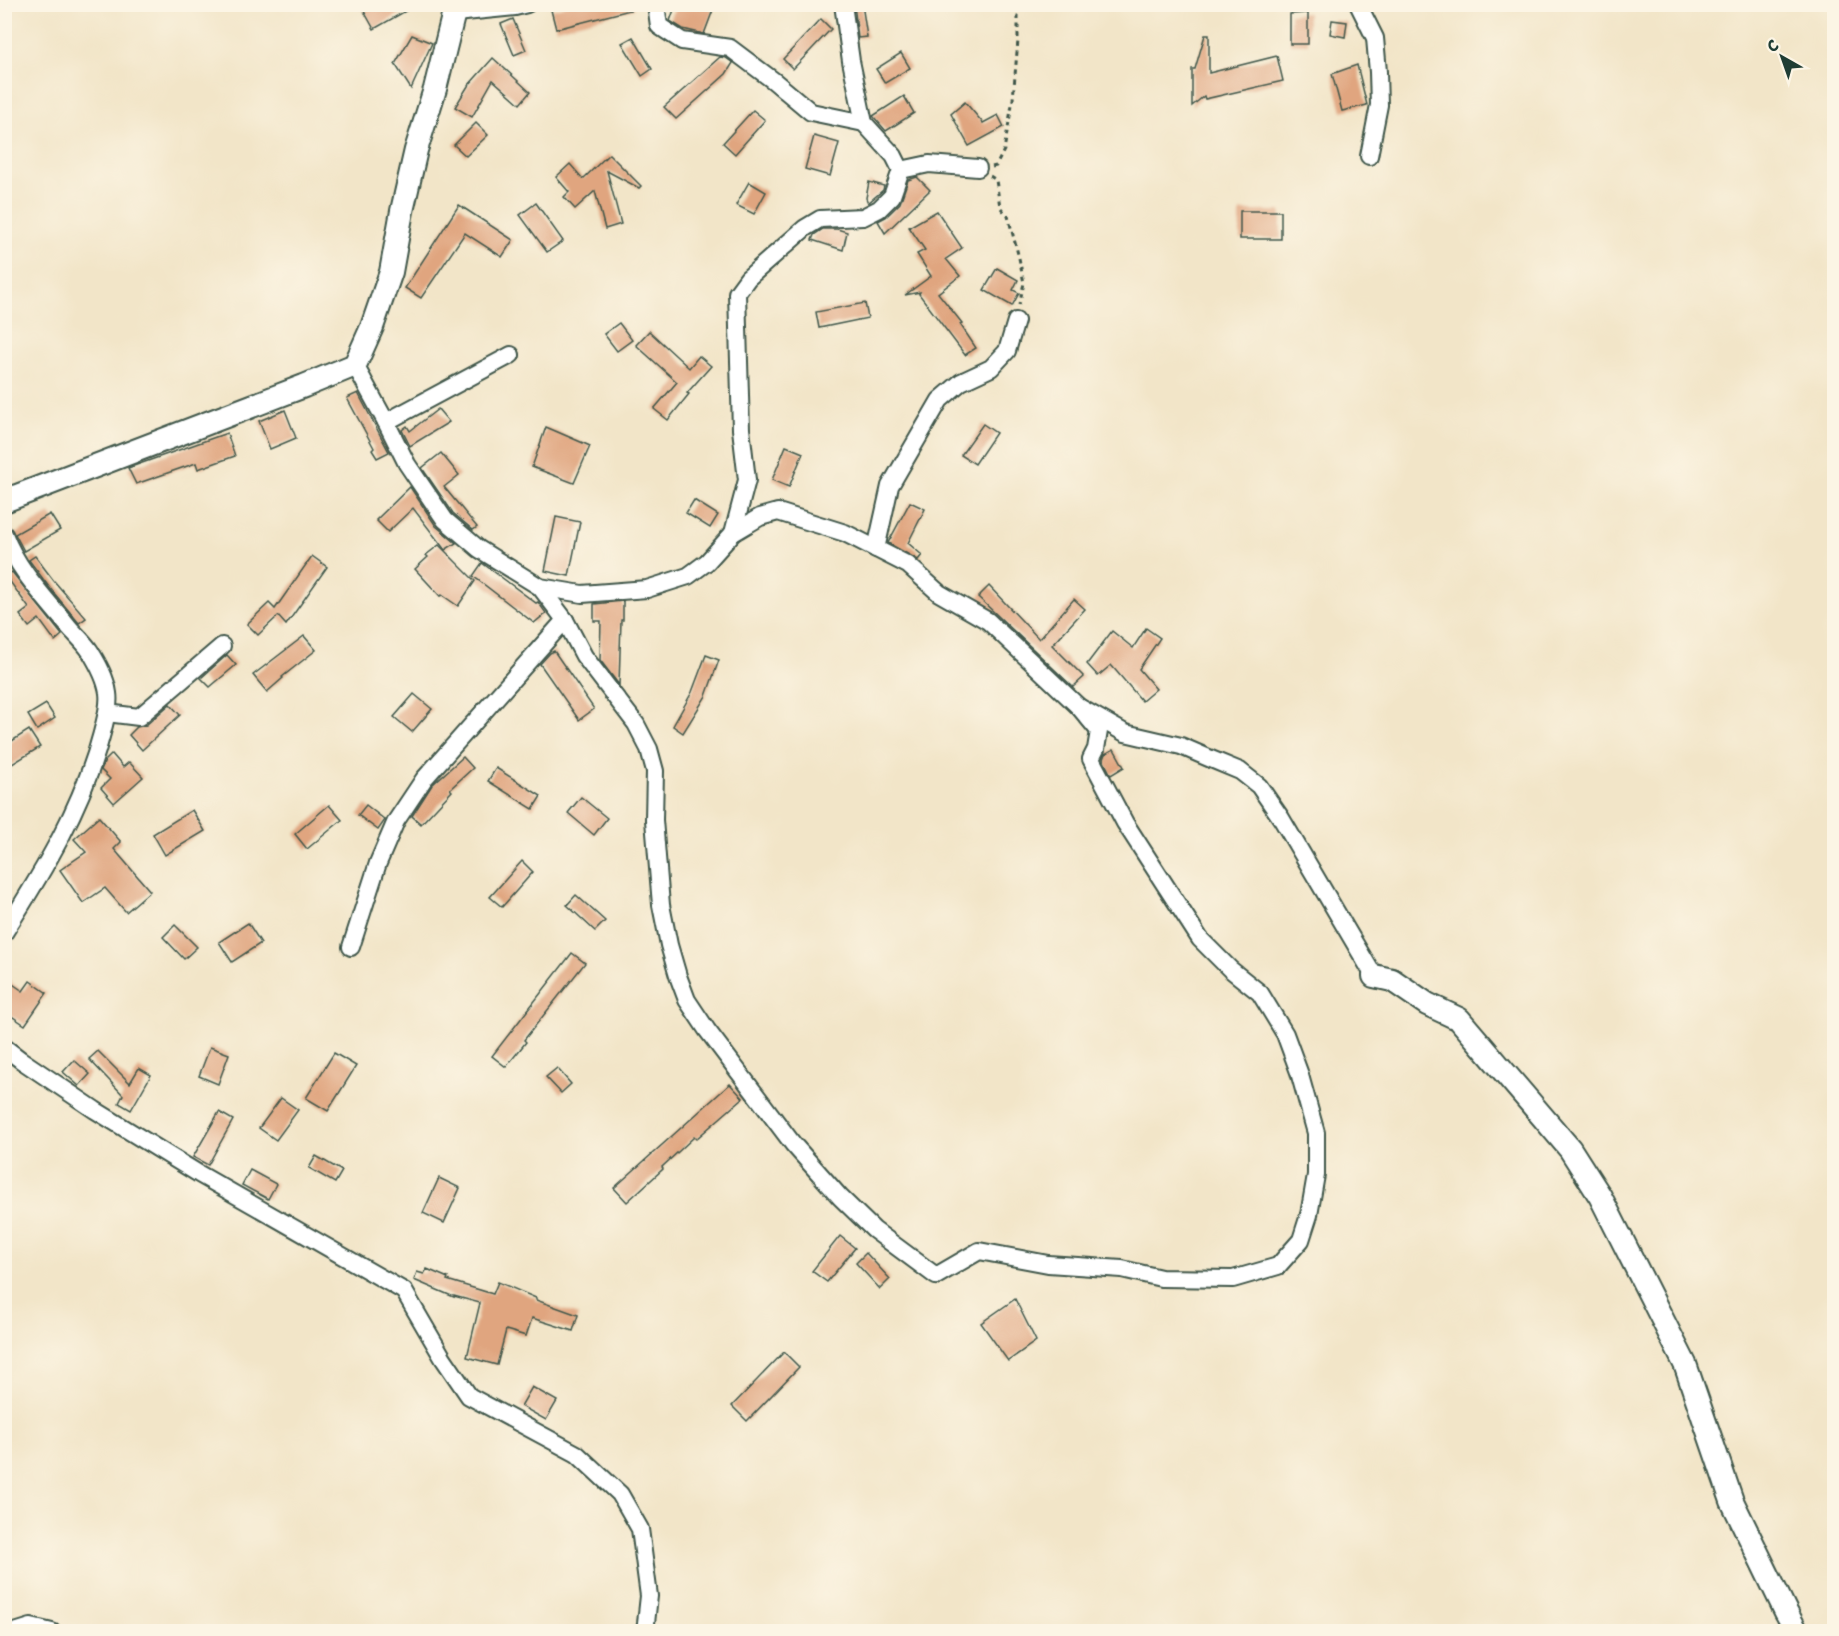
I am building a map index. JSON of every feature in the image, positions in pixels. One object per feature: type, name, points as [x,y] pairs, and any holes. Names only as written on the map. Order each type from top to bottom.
[{"type":"street","points":[[4,501],[304,386],[355,364],[372,327],[391,273],[416,150],[456,9],[515,7],[526,4]]},
{"type":"street","points":[[656,4],[659,26],[682,41],[730,48],[811,112],[864,123]]},
{"type":"street","points":[[733,533],[747,480],[741,429],[737,292],[748,278],[812,223],[819,219],[863,217],[879,209],[892,196],[901,170],[894,156],[864,123],[851,61],[843,4]]},
{"type":"street","points":[[1358,4],[1374,38],[1378,72],[1379,105],[1369,156]]},
{"type":"street","points":[[901,170],[929,164],[978,168]]},
{"type":"street","points":[[876,549],[890,486],[940,400],[961,382],[991,368],[1007,351],[1016,321]]},
{"type":"street","points":[[386,422],[511,356]]},
{"type":"street","points":[[355,364],[407,464],[446,520],[480,549],[540,587],[565,620],[584,656],[636,724],[649,749],[655,771],[654,820],[661,905],[669,945],[687,1000],[706,1030],[794,1144],[840,1197],[874,1230],[936,1276],[979,1251],[1048,1264],[1122,1269],[1161,1278],[1233,1279],[1278,1266],[1300,1240],[1310,1215],[1316,1175],[1316,1133],[1299,1072],[1285,1034],[1260,993],[1230,969],[1200,939],[1131,831],[1091,759],[1096,749],[1099,731],[1080,707],[988,621],[939,593],[908,565],[845,533],[777,512],[760,517],[733,533],[706,562],[688,576],[646,589],[582,594],[540,587]]},
{"type":"street","points":[[4,534],[9,547],[31,580],[89,650],[105,679],[108,695],[107,713],[95,760],[77,805],[47,864],[4,933]]},
{"type":"street","points":[[351,947],[378,863],[401,813],[424,779],[565,620]]},
{"type":"street","points":[[107,713],[139,717],[222,646]]},
{"type":"street","points":[[1080,707],[1125,733],[1181,746],[1240,771],[1259,786],[1281,818],[1374,976],[1392,980],[1427,1004],[1459,1019],[1570,1149],[1594,1187],[1685,1364],[1732,1501],[1797,1632]]},
{"type":"street","points":[[4,1047],[95,1110],[190,1168],[404,1291],[469,1395],[577,1454],[620,1494],[640,1529],[649,1596],[645,1632]]},
{"type":"street","points":[[15,1632],[31,1627],[52,1632]]},
{"type":"path","points":[[978,168],[996,166],[1004,150],[1013,99],[1018,40],[1018,4]]},
{"type":"path","points":[[978,168],[996,180],[1000,207],[1008,216],[1019,258],[1024,283],[1016,321]]},
{"type":"building","points":[[360,4],[418,4],[374,29]]},
{"type":"building","points":[[571,4],[634,4],[634,9],[556,29],[551,10]]},
{"type":"building","points":[[676,4],[698,4],[713,10],[704,34],[683,29],[670,21]]},
{"type":"building","points":[[854,4],[862,4],[867,37],[858,38]]},
{"type":"building","points":[[1308,13],[1308,44],[1290,44],[1290,14]]},
{"type":"building","points":[[513,19],[526,50],[514,55],[501,24]]},
{"type":"building","points":[[821,19],[831,29],[793,69],[783,59]]},
{"type":"building","points":[[1332,20],[1347,22],[1345,37],[1330,34]]},
{"type":"building","points":[[412,35],[432,43],[411,89],[395,64]]},
{"type":"building","points":[[1205,35],[1209,35],[1209,73],[1277,56],[1283,81],[1205,99],[1204,96],[1192,106],[1192,69],[1195,69]]},
{"type":"building","points":[[633,37],[652,69],[642,76],[622,43]]},
{"type":"building","points":[[901,53],[910,68],[885,83],[876,69]]},
{"type":"building","points":[[720,57],[733,63],[726,74],[676,119],[664,107]]},
{"type":"building","points":[[493,58],[530,92],[520,104],[493,80],[472,117],[455,107],[468,86]]},
{"type":"building","points":[[1357,65],[1367,105],[1342,111],[1332,74]]},
{"type":"building","points":[[904,96],[914,113],[886,131],[873,116]]},
{"type":"building","points":[[965,102],[983,123],[998,115],[1004,127],[969,146],[951,114]]},
{"type":"building","points":[[753,110],[765,120],[735,154],[723,143]]},
{"type":"building","points":[[476,123],[488,135],[466,156],[454,145]]},
{"type":"building","points":[[814,136],[839,143],[830,176],[805,169]]},
{"type":"building","points":[[609,154],[641,186],[639,188],[607,171],[621,224],[605,229],[595,191],[575,209],[564,197],[569,192],[556,177],[570,164],[583,179]]},
{"type":"building","points":[[917,177],[930,190],[885,233],[878,221],[886,217],[900,203],[908,180]]},
{"type":"building","points":[[749,182],[766,192],[754,214],[736,205]]},
{"type":"building","points":[[869,182],[884,186],[883,190],[868,203],[866,198]]},
{"type":"building","points":[[536,203],[563,241],[547,252],[520,215]]},
{"type":"building","points":[[459,205],[513,240],[502,257],[465,233],[421,298],[405,288]]},
{"type":"building","points":[[937,211],[962,248],[946,259],[960,276],[938,293],[962,323],[960,324],[976,348],[965,355],[919,294],[920,292],[905,295],[931,276],[917,254],[925,250],[909,227]]},
{"type":"building","points":[[1240,211],[1281,211],[1281,239],[1240,239]]},
{"type":"building","points":[[823,229],[847,232],[843,250],[812,240],[814,235]]},
{"type":"building","points":[[997,268],[1018,280],[1013,290],[1019,293],[1012,306],[984,290]]},
{"type":"building","points":[[865,303],[868,318],[819,328],[816,312]]},
{"type":"building","points":[[619,323],[632,340],[617,351],[604,334]]},
{"type":"building","points":[[649,331],[689,368],[699,356],[711,366],[687,393],[689,394],[668,420],[654,409],[677,382],[636,345]]},
{"type":"building","points":[[358,393],[389,452],[377,458],[347,398]]},
{"type":"building","points":[[438,409],[449,422],[410,446],[402,430],[407,426],[410,431]]},
{"type":"building","points":[[285,410],[296,438],[270,449],[259,421]]},
{"type":"building","points":[[983,424],[996,433],[975,464],[961,455]]},
{"type":"building","points":[[546,427],[590,446],[574,483],[532,467]]},
{"type":"building","points":[[227,433],[235,456],[198,469],[196,463],[136,484],[128,468]]},
{"type":"building","points":[[786,446],[803,453],[789,487],[772,480]]},
{"type":"building","points":[[441,453],[459,475],[444,487],[477,527],[473,530],[453,513],[422,468]]},
{"type":"building","points":[[410,487],[436,526],[456,543],[445,550],[413,508],[388,532],[376,520]]},
{"type":"building","points":[[694,500],[718,515],[710,528],[686,513]]},
{"type":"building","points":[[910,502],[925,509],[908,543],[922,555],[918,560],[888,543]]},
{"type":"building","points":[[50,514],[60,530],[24,551],[15,534]]},
{"type":"building","points":[[556,517],[580,522],[569,576],[545,571]]},
{"type":"building","points":[[439,545],[475,581],[458,606],[442,595],[440,596],[415,569],[428,557],[426,555]]},
{"type":"building","points":[[35,556],[86,618],[79,623],[49,587],[29,560]]},
{"type":"building","points":[[312,556],[327,567],[286,625],[278,616],[258,635],[247,624],[269,603],[275,609]]},
{"type":"building","points":[[482,563],[536,603],[538,602],[546,613],[534,623],[473,576]]},
{"type":"building","points":[[12,572],[62,635],[55,641],[39,619],[29,627],[20,615],[29,608],[6,576]]},
{"type":"building","points":[[989,586],[1039,639],[1074,599],[1085,609],[1052,645],[1084,677],[1073,687],[978,597]]},
{"type":"building","points":[[623,601],[619,685],[600,660],[601,621],[594,621],[594,604]]},
{"type":"building","points":[[1146,628],[1160,638],[1139,669],[1156,689],[1142,701],[1111,665],[1098,676],[1087,664],[1112,631],[1133,648]]},
{"type":"building","points":[[304,636],[316,650],[267,692],[253,675]]},
{"type":"building","points":[[554,651],[594,709],[579,720],[540,664]]},
{"type":"building","points":[[227,655],[236,665],[210,687],[201,678]]},
{"type":"building","points":[[706,655],[719,660],[706,696],[683,733],[673,726],[692,692]]},
{"type":"building","points":[[414,694],[432,709],[412,732],[394,717]]},
{"type":"building","points":[[46,704],[55,718],[37,730],[28,715]]},
{"type":"building","points":[[170,704],[180,715],[142,750],[129,735],[137,727],[146,725]]},
{"type":"building","points":[[29,730],[40,747],[4,769],[4,746]]},
{"type":"building","points":[[1114,749],[1124,767],[1111,775],[1103,759],[1105,754]]},
{"type":"building","points":[[112,754],[123,767],[129,762],[143,777],[114,803],[101,788],[110,779],[101,770],[105,761]]},
{"type":"building","points":[[463,757],[473,768],[450,789],[452,791],[421,824],[412,816],[432,785]]},
{"type":"building","points":[[496,768],[541,796],[533,809],[488,781]]},
{"type":"building","points":[[581,797],[607,818],[594,835],[568,813]]},
{"type":"building","points":[[329,805],[342,820],[307,849],[295,834]]},
{"type":"building","points":[[366,805],[385,820],[378,830],[358,815]]},
{"type":"building","points":[[192,810],[205,831],[165,855],[153,834]]},
{"type":"building","points":[[99,817],[121,842],[114,849],[150,891],[126,912],[105,888],[83,903],[60,870],[86,852],[74,839]]},
{"type":"building","points":[[522,861],[533,872],[502,907],[490,897]]},
{"type":"building","points":[[576,895],[605,921],[595,931],[567,905]]},
{"type":"building","points":[[248,923],[261,943],[232,962],[219,942]]},
{"type":"building","points":[[175,925],[197,947],[184,959],[163,937]]},
{"type":"building","points":[[572,953],[585,963],[524,1040],[526,1042],[506,1067],[492,1056]]},
{"type":"building","points":[[4,978],[23,991],[30,981],[47,993],[25,1025],[4,1011]]},
{"type":"building","points":[[210,1047],[229,1054],[218,1084],[199,1076]]},
{"type":"building","points":[[98,1051],[130,1083],[139,1068],[151,1075],[131,1110],[119,1103],[123,1095],[89,1059]]},
{"type":"building","points":[[334,1053],[356,1066],[328,1111],[306,1098]]},
{"type":"building","points":[[74,1060],[90,1074],[79,1086],[63,1072]]},
{"type":"building","points":[[557,1068],[571,1084],[561,1093],[546,1077]]},
{"type":"building","points":[[730,1084],[743,1098],[696,1139],[694,1137],[627,1202],[614,1188]]},
{"type":"building","points":[[281,1098],[298,1110],[276,1140],[259,1128]]},
{"type":"building","points":[[219,1112],[233,1120],[208,1165],[193,1157]]},
{"type":"building","points":[[316,1156],[342,1171],[335,1183],[309,1168]]},
{"type":"building","points":[[250,1170],[276,1184],[268,1199],[242,1185]]},
{"type":"building","points":[[439,1178],[460,1188],[444,1223],[423,1213]]},
{"type":"building","points":[[840,1236],[855,1248],[827,1282],[812,1271]]},
{"type":"building","points":[[866,1253],[890,1279],[880,1289],[856,1263]]},
{"type":"building","points":[[427,1269],[448,1278],[447,1280],[493,1294],[498,1282],[536,1298],[536,1300],[578,1315],[573,1331],[532,1318],[526,1336],[506,1330],[497,1365],[467,1357],[480,1303],[454,1297],[414,1280],[417,1272],[424,1274]]},
{"type":"building","points":[[1015,1299],[1036,1341],[1008,1361],[981,1323]]},
{"type":"building","points":[[784,1352],[799,1367],[747,1421],[732,1406]]},
{"type":"building","points":[[532,1387],[557,1401],[546,1420],[521,1406]]}]
